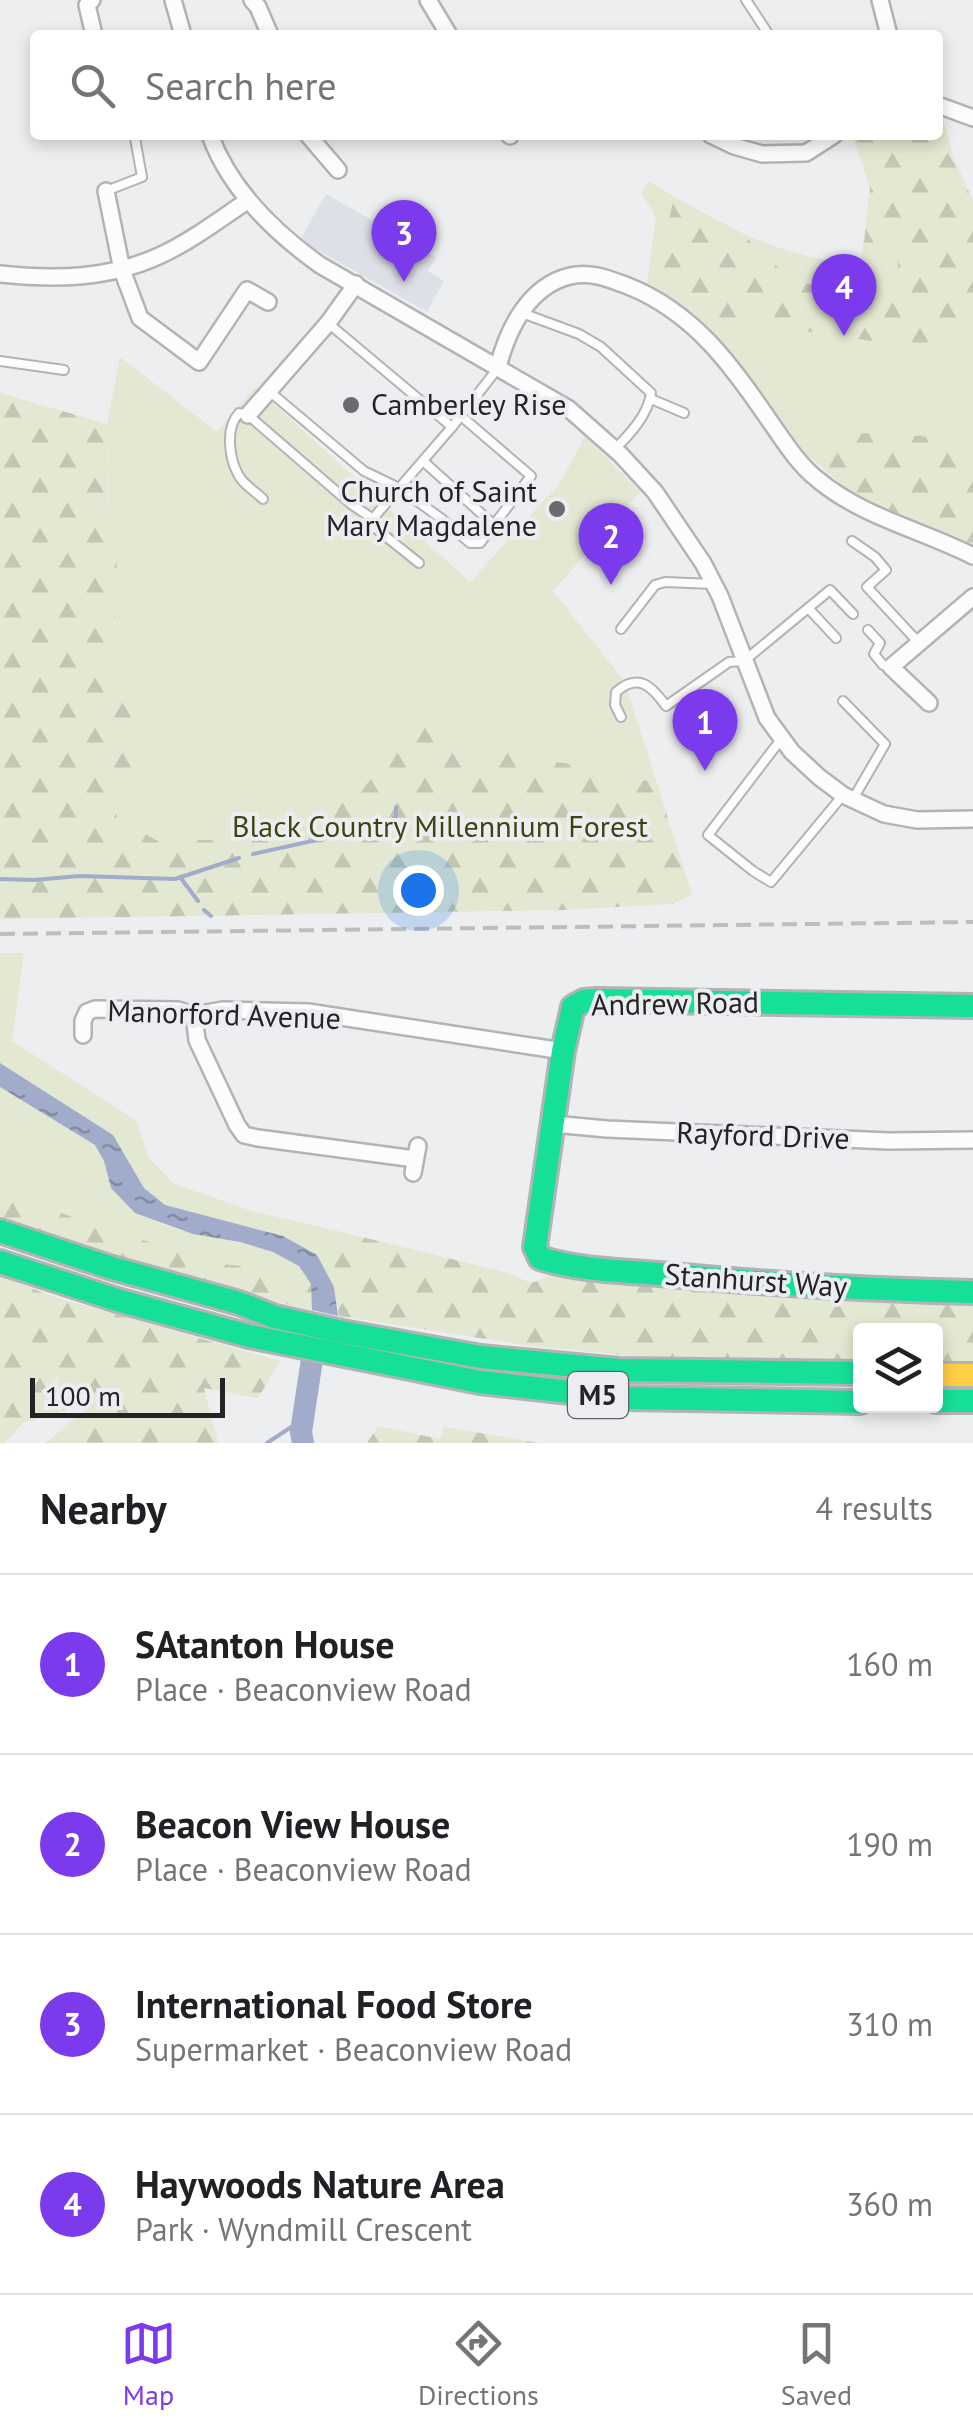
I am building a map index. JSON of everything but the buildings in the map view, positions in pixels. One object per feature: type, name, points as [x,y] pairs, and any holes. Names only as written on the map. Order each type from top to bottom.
[{"type":"main road","name":"Andrew Road","points":[[540,1258],[534,1247],[572,1007],[584,1001],[973,1006]]},
{"type":"main road","name":"M5","points":[[0,1232],[240,1303],[340,1343],[480,1382],[624,1398],[853,1402]]},
{"type":"main road","name":"Stanhurst Way","points":[[540,1258],[611,1269],[804,1286],[973,1292]]},
{"type":"main road","name":"M5","points":[[0,1262],[117,1300],[272,1341],[340,1343],[619,1370],[853,1373]]},
{"type":"main road","points":[[943,1375],[973,1375]]},
{"type":"main road","points":[[943,1401],[973,1401]]},
{"type":"street","points":[[92,0],[87,5],[93,30]]},
{"type":"street","points":[[173,0],[182,30]]},
{"type":"street","points":[[252,0],[268,30]]},
{"type":"street","points":[[428,0],[446,30]]},
{"type":"street","points":[[880,0],[888,30]]},
{"type":"street","points":[[943,106],[973,118]]},
{"type":"street","points":[[213,140],[247,202],[294,246],[320,265],[569,409],[655,492],[714,584],[768,718],[792,752],[818,776],[848,797],[884,814],[917,820],[973,820]]},
{"type":"street","points":[[312,140],[338,170]]},
{"type":"street","points":[[721,140],[762,154],[806,153],[826,140]]},
{"type":"street","points":[[106,192],[122,270],[140,318],[199,362],[247,290],[268,302]]},
{"type":"street","points":[[1,280],[122,270],[163,254],[247,202]]},
{"type":"street","points":[[498,366],[502,349],[532,296],[556,280],[578,274],[601,276],[668,306],[700,332],[734,368],[797,460],[817,480],[854,505],[973,556]]},
{"type":"street","points":[[248,416],[328,323],[356,284]]},
{"type":"street","points":[[928,703],[891,666],[973,597]]},
{"type":"street","name":"Manorford Avenue","points":[[83,1035],[87,1012],[96,1009],[178,1010],[194,1015],[223,1010],[308,1012],[563,1052]]},
{"type":"street","points":[[194,1015],[197,1040],[244,1135],[415,1160]]},
{"type":"street","name":"Rayford Drive","points":[[553,1124],[607,1130],[889,1141],[973,1140]]},
{"type":"lane","points":[[735,8],[746,1],[766,30]]},
{"type":"lane","points":[[106,192],[142,177],[136,140]]},
{"type":"lane","points":[[522,312],[579,334],[600,347],[651,392],[651,399],[631,432],[614,449]]},
{"type":"lane","points":[[328,323],[452,427]]},
{"type":"lane","points":[[0,361],[64,370]]},
{"type":"lane","points":[[419,563],[370,523],[498,366]]},
{"type":"lane","points":[[269,392],[364,471],[399,488],[470,543],[480,543],[531,476],[460,416]]},
{"type":"lane","points":[[651,399],[684,413]]},
{"type":"lane","points":[[263,499],[240,478],[230,440],[231,421],[238,413],[248,416],[373,519]]},
{"type":"lane","points":[[423,461],[494,525]]},
{"type":"lane","points":[[852,540],[875,556],[886,570],[867,587],[920,643]]},
{"type":"lane","points":[[622,629],[655,585],[714,584]]},
{"type":"lane","points":[[621,717],[614,705],[616,692],[627,683],[637,681],[650,688],[666,706],[729,662],[744,661],[830,590],[853,614]]},
{"type":"lane","points":[[808,609],[836,638]]},
{"type":"lane","points":[[868,630],[880,642],[874,654],[891,666]]},
{"type":"lane","points":[[782,738],[708,835],[752,872],[772,882],[848,797],[886,744],[843,701]]},
{"type":"shaded area","points":[[326,194],[436,257],[428,271],[444,281],[427,312],[300,240]]},
{"type":"green space","points":[[943,119],[953,157],[973,201],[973,548],[851,493],[801,451],[735,357],[696,315],[647,283],[656,217],[641,193],[649,181],[750,237],[805,255],[861,263],[870,187],[854,140],[943,140]]},
{"type":"green space","points":[[943,119],[953,157],[973,201],[973,326],[926,349],[696,315],[654,290],[674,197],[740,232],[794,282],[882,295],[898,270],[897,248],[862,264],[870,187],[854,140],[943,140]]},
{"type":"green space","points":[[120,357],[217,432],[255,387],[470,582],[560,483],[585,436],[640,492],[553,591],[624,681],[656,780],[608,782],[566,763],[534,761],[497,739],[476,752],[444,736],[437,721],[426,717],[357,797],[211,840],[156,840],[118,825],[115,805],[144,781],[141,736],[113,682],[107,424]]},
{"type":"green space","name":"Black Country Millennium Forest","points":[[0,393],[107,424],[108,501],[118,529],[113,682],[141,736],[144,781],[115,805],[118,825],[156,840],[211,840],[356,797],[426,716],[437,720],[445,736],[475,751],[497,739],[534,761],[566,763],[607,782],[656,780],[692,895],[672,904],[564,910],[0,919]]},
{"type":"green space","points":[[858,433],[921,436],[973,446],[973,548],[851,493],[820,465]]},
{"type":"green space","points":[[0,953],[24,953],[12,1041],[137,1121],[148,1157],[174,1184],[252,1211],[329,1229],[317,1255],[282,1236],[165,1206],[144,1188],[113,1135],[0,1063]]},
{"type":"green space","points":[[0,1087],[95,1145],[111,1188],[156,1220],[179,1230],[247,1244],[289,1259],[303,1271],[311,1286],[312,1310],[0,1223]]},
{"type":"green space","points":[[0,1189],[77,1219],[214,1263],[259,1268],[311,1284],[312,1310],[160,1274],[0,1223]]},
{"type":"green space","points":[[329,1229],[505,1272],[531,1283],[556,1274],[651,1286],[973,1299],[973,1366],[943,1366],[943,1323],[853,1323],[853,1366],[653,1358],[531,1346],[339,1316],[334,1287],[317,1255]]},
{"type":"green space","points":[[0,1276],[55,1297],[280,1361],[258,1398],[204,1388],[218,1443],[46,1443],[95,1401],[23,1423],[5,1443],[0,1443]]},
{"type":"green space","points":[[378,1426],[440,1439],[444,1427],[539,1443],[367,1443]]},
{"type":"water","points":[[0,1063],[113,1135],[144,1188],[165,1205],[283,1236],[317,1255],[334,1287],[338,1316],[312,1310],[311,1284],[299,1266],[273,1252],[193,1234],[135,1213],[111,1188],[95,1145],[0,1087]]},
{"type":"waterway","points":[[253,854],[390,824],[396,807]]},
{"type":"waterway","points":[[0,879],[175,879],[239,858]]},
{"type":"waterway","points":[[180,877],[198,901]]},
{"type":"waterway","points":[[204,910],[211,916]]},
{"type":"waterway","points":[[303,1443],[301,1432],[316,1333]]},
{"type":"waterway","points":[[267,1443],[302,1420]]},
{"type":"railway","points":[[0,934],[973,922]]},
{"type":"traffic: fast","points":[[973,1006],[597,1000],[573,1007],[535,1247],[540,1258],[604,1270],[973,1292]]},
{"type":"traffic: fast","points":[[0,1231],[275,1317],[481,1357],[619,1370],[853,1373]]},
{"type":"traffic: fast","points":[[0,1262],[117,1300],[249,1336],[480,1382],[624,1398],[853,1402]]},
{"type":"traffic: fast","points":[[943,1401],[973,1401]]},
{"type":"traffic: slow","points":[[943,1375],[973,1375]]},
{"type":"place","name":"International Food Store","points":[[404,282]]},
{"type":"place","name":"Haywoods Nature Area","points":[[844,336]]},
{"type":"place","name":"Camberley Rise","points":[[351,405]]},
{"type":"place","name":"Church of Saint Mary Magdalene","points":[[557,509]]},
{"type":"place","name":"Beacon View House","points":[[611,585]]},
{"type":"place","name":"SAtanton House","points":[[705,771]]}]
